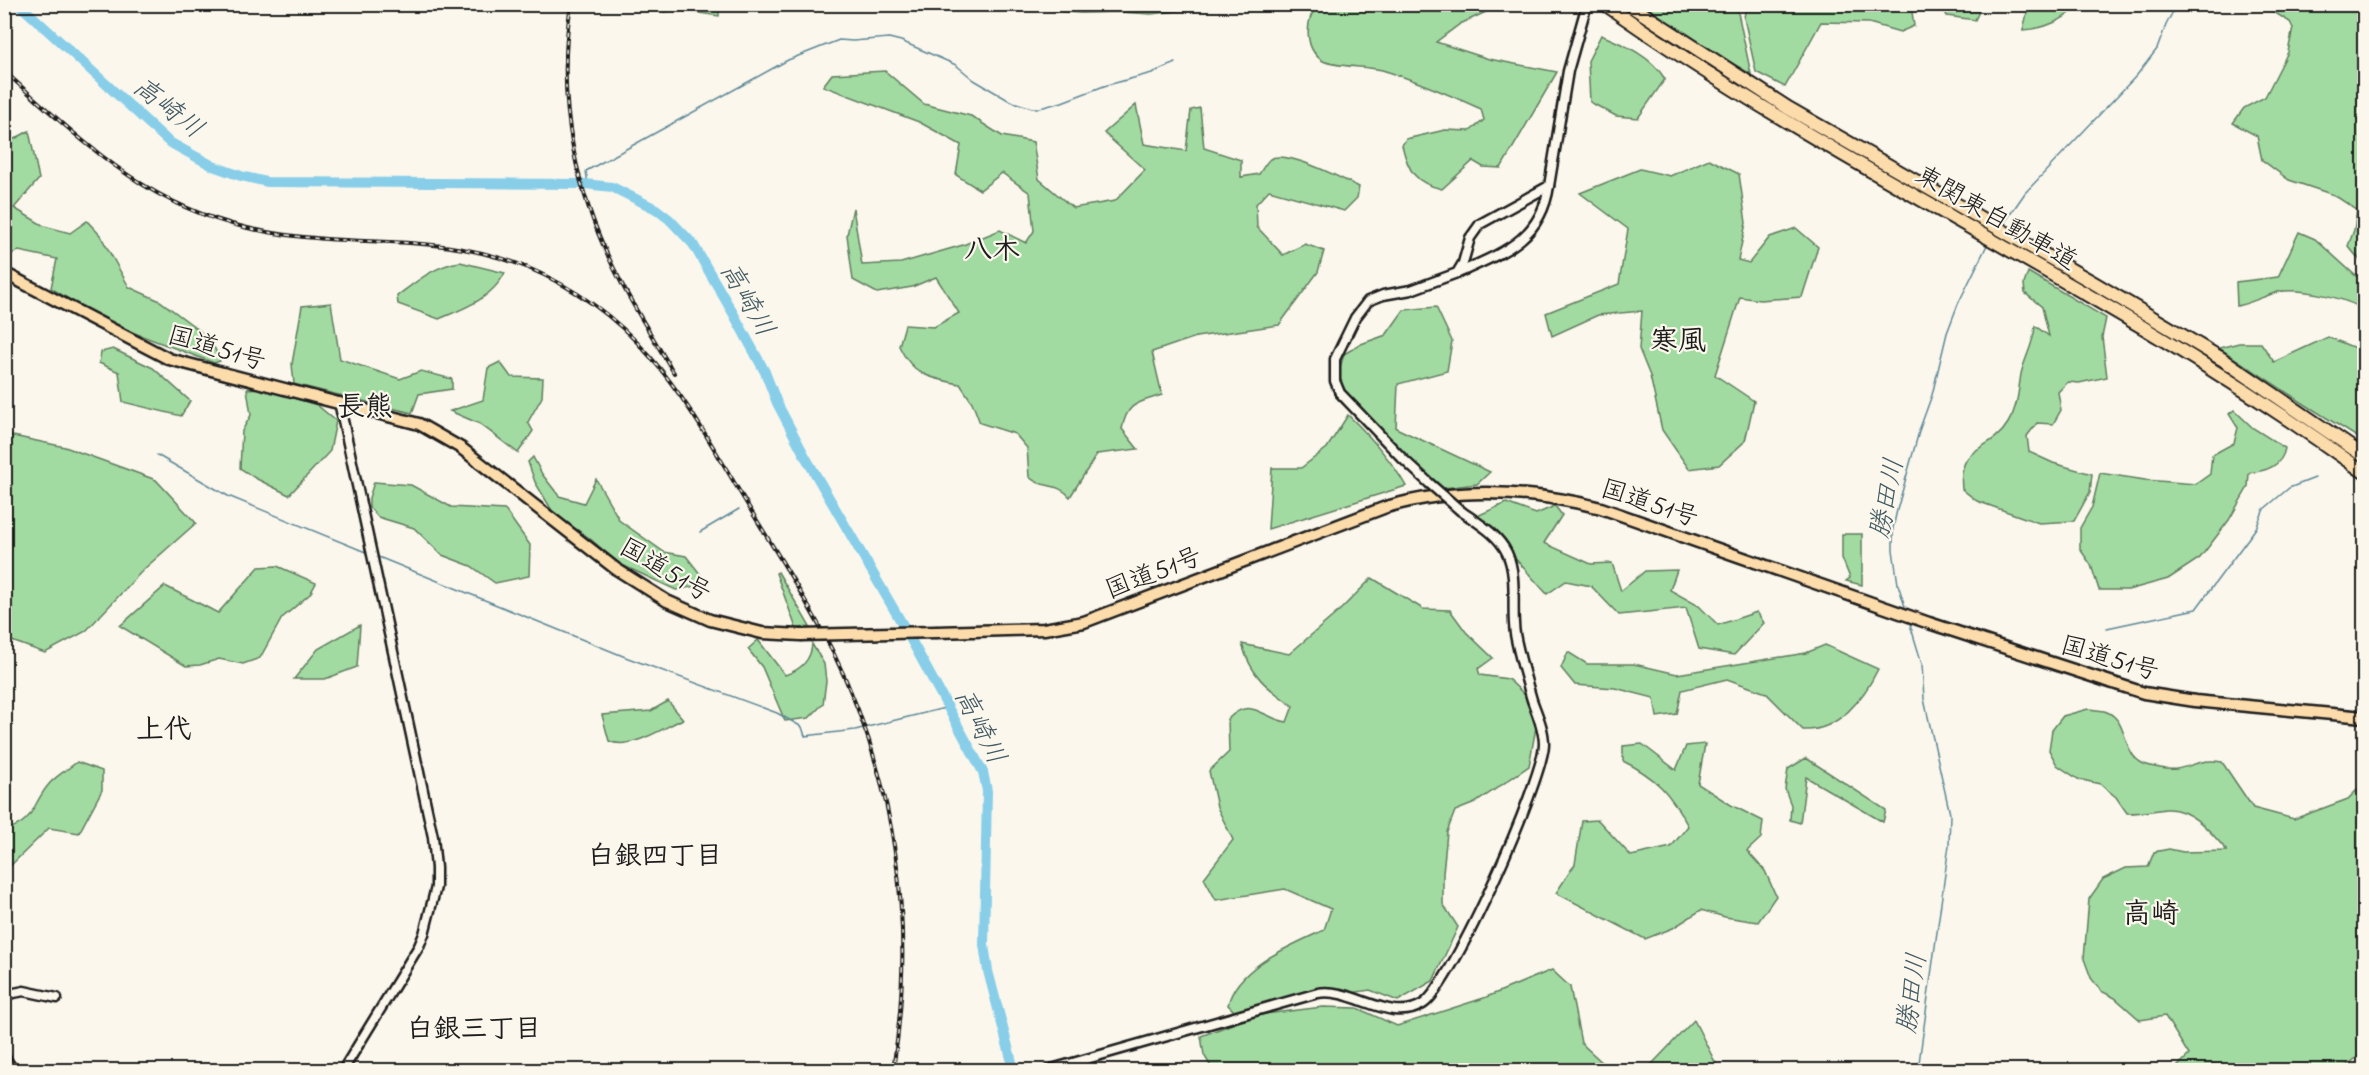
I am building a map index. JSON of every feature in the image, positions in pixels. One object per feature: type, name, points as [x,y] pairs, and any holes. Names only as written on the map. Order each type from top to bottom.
[{"type":"highway","name":"東関東自動車道","points":[[1605,4],[1781,120],[2183,351],[2304,429],[2364,472]]},
{"type":"highway","name":"東関東自動車道","points":[[1628,4],[1788,108],[2222,359],[2364,456]]},
{"type":"highway","name":"国道51号","points":[[4,273],[169,359],[200,369],[339,402],[419,424],[461,448],[616,569],[667,602],[710,620],[762,633],[801,635],[1044,629],[1084,622],[1386,507],[1460,493],[1509,492],[1560,498],[1601,508],[1929,623],[2144,693],[2195,701],[2364,717]]},
{"type":"highway","points":[[4,1058],[12,1071]]},
{"type":"street","points":[[1048,1071],[1318,993],[1336,992],[1400,1011],[1420,1006],[1437,992],[1460,954],[1529,795],[1540,764],[1544,741],[1515,634],[1511,566],[1507,554],[1491,533],[1461,511],[1401,458],[1340,393],[1335,381],[1335,359],[1354,318],[1368,301],[1383,295],[1411,291],[1505,251],[1521,240],[1537,222],[1547,198],[1568,70],[1586,8]]},
{"type":"street","points":[[1456,273],[1463,263],[1470,238],[1480,224],[1549,186]]},
{"type":"street","points":[[339,402],[430,825],[436,868],[433,904],[419,946],[343,1071]]},
{"type":"street","points":[[4,995],[24,991],[57,998]]},
{"type":"green space","points":[[1319,4],[1487,5],[1486,12],[1460,24],[1436,42],[1489,59],[1557,72],[1501,168],[1483,167],[1473,161],[1442,189],[1425,183],[1414,174],[1407,162],[1402,145],[1406,139],[1445,130],[1470,131],[1484,120],[1481,109],[1420,83],[1382,70],[1323,61],[1312,49],[1308,34],[1311,18]]},
{"type":"green space","points":[[2029,4],[2079,5],[2054,23],[2023,30]]},
{"type":"green space","points":[[656,5],[719,5],[719,16],[678,10],[664,12]]},
{"type":"green space","points":[[1048,5],[1190,5],[1186,10],[1151,14],[1055,11]]},
{"type":"green space","points":[[1644,5],[1733,5],[1737,8],[1751,74],[1692,41]]},
{"type":"green space","points":[[1746,5],[1911,5],[1914,26],[1900,32],[1869,23],[1821,22],[1785,87],[1756,72],[1744,18]]},
{"type":"green space","points":[[1942,5],[1982,5],[1975,20],[1947,16]]},
{"type":"green space","points":[[2270,5],[2364,5],[2364,265],[2348,246],[2354,230],[2357,210],[2334,195],[2289,180],[2262,160],[2257,136],[2233,123],[2244,108],[2265,97],[2288,52],[2293,28],[2290,22],[2272,11]]},
{"type":"green space","points":[[1601,35],[1628,47],[1645,58],[1665,79],[1638,118],[1616,116],[1590,102],[1588,61]]},
{"type":"green space","points":[[885,71],[924,104],[971,116],[1002,136],[1033,142],[1039,179],[1073,208],[1115,201],[1145,170],[1104,133],[1136,105],[1144,144],[1186,151],[1191,110],[1200,108],[1204,148],[1241,160],[1241,177],[1259,174],[1270,159],[1288,158],[1314,166],[1359,187],[1357,198],[1344,211],[1269,190],[1256,204],[1257,227],[1283,255],[1305,244],[1324,251],[1318,272],[1279,325],[1196,337],[1152,352],[1162,395],[1140,402],[1131,408],[1122,429],[1138,449],[1097,454],[1070,497],[1060,489],[1034,481],[1029,477],[1027,448],[1015,434],[980,423],[972,402],[960,384],[924,374],[910,364],[904,356],[899,346],[905,325],[934,327],[959,313],[936,277],[912,287],[877,293],[853,280],[847,235],[853,208],[862,265],[901,263],[963,245],[1000,230],[1026,243],[1034,231],[1030,193],[1002,173],[980,190],[956,175],[961,145],[919,122],[823,86],[832,74]]},
{"type":"green space","points":[[29,131],[39,179],[14,208],[44,226],[70,233],[87,221],[100,235],[129,287],[160,301],[199,330],[215,349],[220,361],[214,363],[105,322],[51,288],[57,259],[19,251],[5,256],[5,144]]},
{"type":"green space","points":[[1709,159],[1739,174],[1746,223],[1738,260],[1749,263],[1770,237],[1796,228],[1818,247],[1802,297],[1760,300],[1740,297],[1715,375],[1754,401],[1745,441],[1719,465],[1689,469],[1662,430],[1650,376],[1639,349],[1642,311],[1598,315],[1552,336],[1546,313],[1619,284],[1628,229],[1580,193],[1640,169],[1670,176]]},
{"type":"green space","points":[[2299,232],[2315,239],[2357,277],[2364,265],[2364,310],[2346,301],[2297,291],[2278,292],[2237,306],[2236,282],[2278,277]]},
{"type":"green space","points":[[460,262],[505,273],[485,296],[439,319],[398,304],[397,296],[419,280],[442,267]]},
{"type":"green space","points":[[2028,272],[2106,318],[2102,337],[2107,377],[2079,383],[2068,382],[2058,392],[2061,410],[2053,424],[2037,423],[2027,436],[2029,452],[2053,463],[2092,474],[2090,492],[2074,521],[2039,523],[1977,501],[1962,489],[1965,463],[1976,450],[2001,433],[2014,411],[2021,374],[2035,326],[2049,336],[2042,307],[2025,293],[2024,284]]},
{"type":"green space","points":[[331,303],[340,359],[400,379],[421,371],[452,379],[452,389],[419,394],[412,413],[294,384],[292,364],[302,306]]},
{"type":"green space","points":[[1436,307],[1452,341],[1447,371],[1398,384],[1396,428],[1490,472],[1477,484],[1435,489],[1335,386],[1344,354],[1361,344],[1386,335],[1404,310]]},
{"type":"green space","points":[[2364,322],[2364,428],[2357,437],[2219,348],[2239,343],[2261,343],[2274,362],[2328,337],[2355,348]]},
{"type":"green space","points":[[113,349],[153,368],[190,401],[181,416],[123,402],[119,372],[99,363],[101,352]]},
{"type":"green space","points":[[500,362],[511,377],[543,378],[542,397],[528,422],[533,431],[518,453],[480,424],[450,411],[483,400],[488,368]]},
{"type":"green space","points":[[260,388],[317,405],[336,421],[330,451],[289,495],[240,468],[242,431],[251,415],[247,389]]},
{"type":"green space","points":[[2234,410],[2253,428],[2285,448],[2277,464],[2249,473],[2248,487],[2229,520],[2200,558],[2168,579],[2128,590],[2099,590],[2091,565],[2080,549],[2080,528],[2092,507],[2100,473],[2145,480],[2196,484],[2210,474],[2212,455],[2234,443],[2238,428],[2229,414]]},
{"type":"green space","points":[[1348,415],[1380,449],[1406,486],[1268,529],[1272,468],[1301,468],[1327,448]]},
{"type":"green space","points":[[4,432],[65,447],[156,480],[196,523],[143,570],[86,631],[45,653],[12,641],[5,633]]},
{"type":"green space","points":[[533,457],[542,474],[559,496],[584,503],[596,479],[620,521],[664,552],[686,556],[701,575],[701,585],[676,590],[620,564],[588,537],[554,514],[535,482],[528,462]]},
{"type":"green space","points":[[374,482],[411,485],[451,507],[505,510],[530,545],[529,576],[495,583],[471,566],[442,555],[414,528],[378,517],[369,507]]},
{"type":"green space","points":[[1506,503],[1536,514],[1555,506],[1562,515],[1544,543],[1591,564],[1612,563],[1621,591],[1645,571],[1677,570],[1670,590],[1699,606],[1718,625],[1757,612],[1764,623],[1734,655],[1699,649],[1686,608],[1619,615],[1591,586],[1566,581],[1547,594],[1477,516]]},
{"type":"green space","points":[[1842,534],[1862,534],[1862,585],[1846,581],[1850,578],[1842,558]]},
{"type":"green space","points":[[277,566],[316,583],[310,594],[282,618],[260,658],[243,664],[219,659],[200,665],[186,666],[120,626],[165,586],[218,613],[259,567]]},
{"type":"green space","points":[[778,572],[810,627],[796,628],[776,573]]},
{"type":"green space","points":[[1372,578],[1423,609],[1450,610],[1466,632],[1493,658],[1478,669],[1480,675],[1508,679],[1525,695],[1536,727],[1529,766],[1475,803],[1455,811],[1447,832],[1443,904],[1458,927],[1433,981],[1398,1001],[1370,990],[1234,1011],[1228,1005],[1233,991],[1242,979],[1282,950],[1324,930],[1331,909],[1285,889],[1216,900],[1204,878],[1233,840],[1217,807],[1209,771],[1229,752],[1228,719],[1236,712],[1250,709],[1287,722],[1293,706],[1275,693],[1255,673],[1242,644],[1289,654],[1338,612]]},
{"type":"green space","points":[[360,625],[357,667],[325,679],[294,679],[318,649]]},
{"type":"green space","points":[[758,640],[785,675],[804,664],[812,644],[824,664],[826,681],[823,704],[809,718],[785,721],[762,667],[748,649]]},
{"type":"green space","points":[[1825,645],[1878,669],[1865,691],[1848,711],[1828,725],[1816,729],[1803,730],[1766,693],[1727,679],[1682,690],[1677,714],[1657,717],[1654,698],[1615,688],[1575,685],[1561,668],[1568,652],[1587,664],[1634,664],[1677,674],[1806,653]]},
{"type":"green space","points":[[668,701],[683,719],[636,741],[617,743],[609,741],[602,715],[651,711]]},
{"type":"green space","points":[[2088,709],[2105,711],[2114,716],[2132,753],[2144,764],[2173,769],[2204,762],[2222,762],[2253,808],[2294,819],[2348,799],[2364,783],[2364,1052],[2346,1066],[2331,1070],[2178,1070],[2176,1068],[2189,1055],[2165,1016],[2140,1020],[2115,998],[2101,991],[2091,978],[2084,959],[2089,899],[2103,879],[2126,868],[2148,867],[2154,852],[2169,849],[2183,852],[2227,851],[2200,822],[2184,812],[2165,809],[2127,813],[2116,797],[2100,784],[2078,779],[2057,765],[2049,750],[2052,730],[2063,716]]},
{"type":"green space","points":[[1642,744],[1676,770],[1686,746],[1705,744],[1698,784],[1731,805],[1763,821],[1761,838],[1747,851],[1765,871],[1776,896],[1758,922],[1725,917],[1701,910],[1673,928],[1645,939],[1556,893],[1575,864],[1582,821],[1598,820],[1631,856],[1671,847],[1688,826],[1675,804],[1654,780],[1623,761],[1623,746]]},
{"type":"green space","points":[[1806,758],[1886,810],[1883,822],[1806,777],[1800,823],[1790,820],[1791,805],[1785,789],[1788,769]]},
{"type":"green space","points":[[77,762],[102,771],[102,790],[79,833],[49,828],[5,871],[5,830],[15,827],[28,817],[50,783]]},
{"type":"green space","points":[[1552,970],[1570,987],[1581,1043],[1605,1065],[1604,1070],[1213,1070],[1204,1055],[1201,1036],[1256,1015],[1323,1007],[1357,1008],[1397,1026],[1484,998]]},
{"type":"green space","points":[[1694,1020],[1719,1070],[1646,1070],[1651,1065]]},
{"type":"waterway","name":"高崎川","points":[[19,4],[169,142],[213,166],[241,176],[267,182],[585,184],[612,187],[656,209],[693,244],[765,372],[777,403],[806,458],[903,625],[983,772],[987,791],[984,945],[988,971],[1014,1070]]},
{"type":"waterway","name":"勝田川","points":[[2002,226],[2025,193],[2137,75],[2157,49],[2177,4]]},
{"type":"waterway","points":[[588,184],[586,171],[788,60],[839,40],[889,38],[901,41],[956,65],[974,80],[1010,101],[1032,108],[1062,102],[1104,86],[1152,73],[1175,63]]},
{"type":"waterway","name":"勝田川","points":[[1906,610],[1898,584],[1893,550],[1893,528],[1897,510],[1920,428],[1932,395],[1947,333],[1958,304],[1988,243]]},
{"type":"waterway","points":[[157,455],[228,496],[368,553]]},
{"type":"waterway","points":[[2107,628],[2196,609],[2256,528],[2264,509],[2289,488],[2315,478]]},
{"type":"waterway","points":[[700,532],[739,509]]},
{"type":"waterway","points":[[376,556],[628,658],[777,713],[802,727],[805,736],[855,730],[949,707]]},
{"type":"waterway","name":"勝田川","points":[[1909,621],[1922,664],[1924,699],[1950,814],[1949,845],[1918,1070]]},
{"type":"railway","points":[[571,4],[567,41],[568,114],[573,150],[582,185],[607,253],[629,297],[674,373]]},
{"type":"railway","points":[[4,71],[100,154],[165,197],[202,214],[242,227],[287,235],[436,245],[495,256],[526,267],[566,287],[600,309],[630,335],[656,363],[701,427],[812,612],[854,700],[872,751],[886,803],[901,908],[900,1016],[893,1070]]},
{"type":"district","name":"八木","points":[[992,248]]},
{"type":"district","name":"寒風","points":[[1678,339]]},
{"type":"district","name":"長熊","points":[[365,405]]},
{"type":"district","name":"上代","points":[[164,728]]},
{"type":"district","name":"白銀四丁目","points":[[655,855]]},
{"type":"district","name":"高崎","points":[[2151,912]]},
{"type":"district","name":"白銀三丁目","points":[[474,1028]]}]
